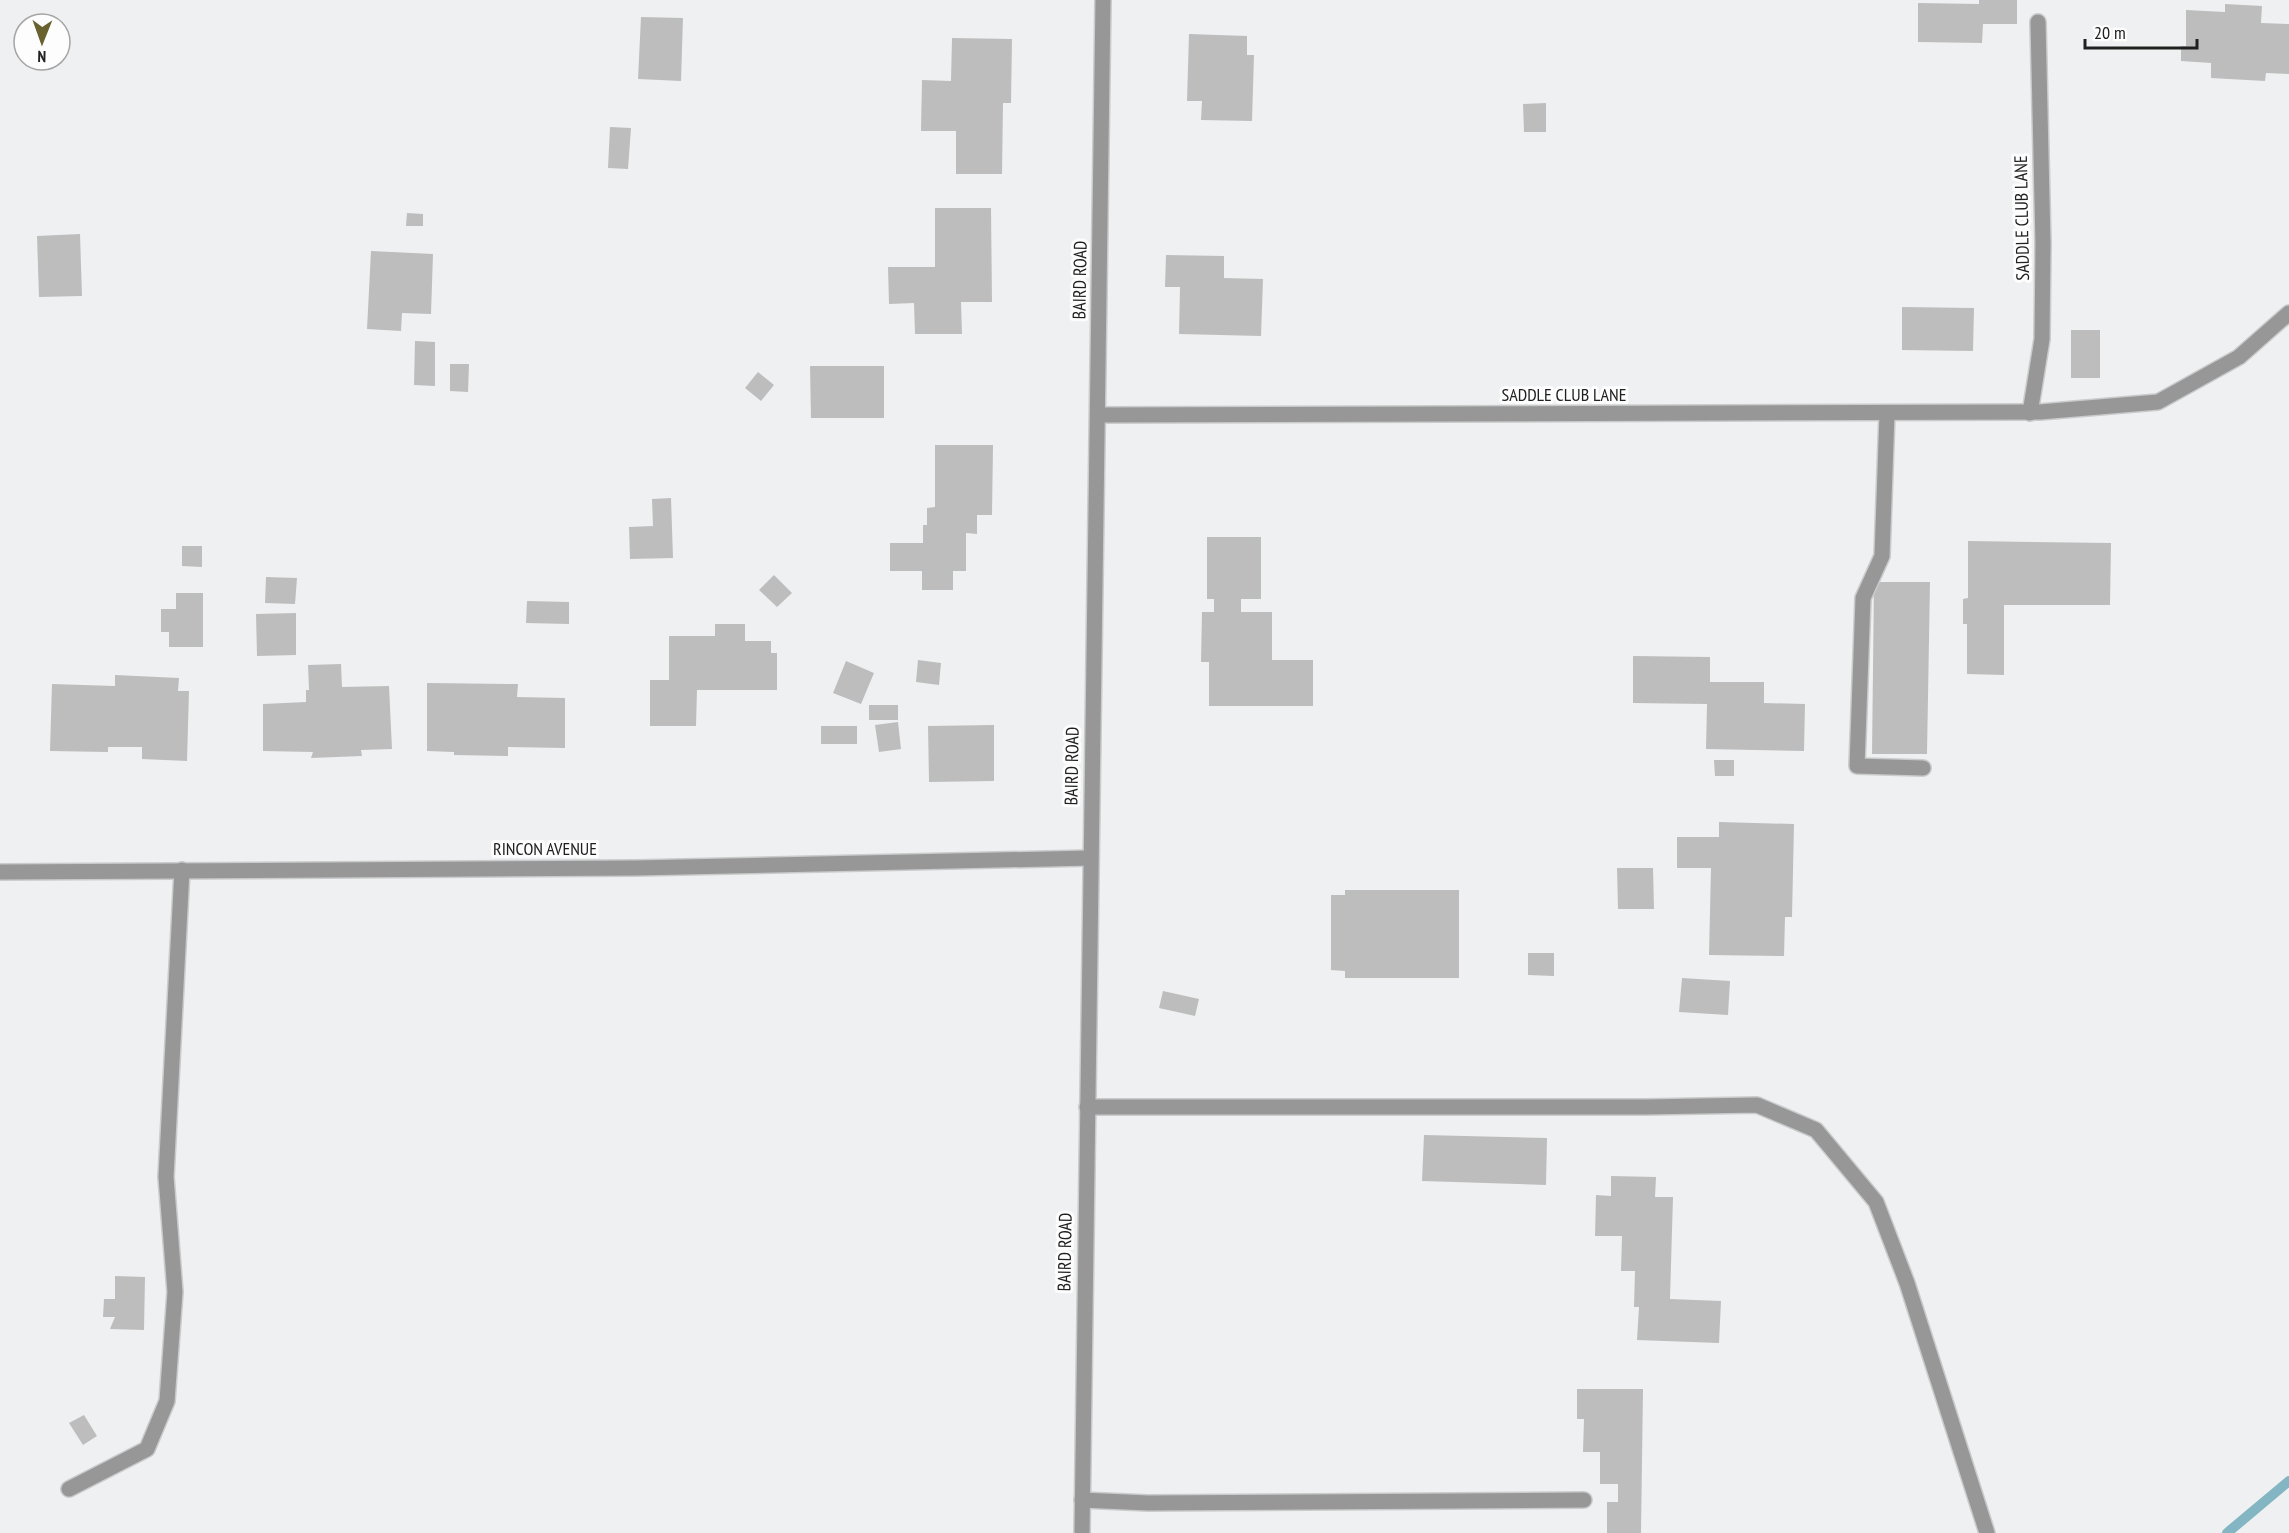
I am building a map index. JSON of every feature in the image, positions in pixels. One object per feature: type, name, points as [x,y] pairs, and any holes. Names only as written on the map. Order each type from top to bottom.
[{"type":"street","name":"BAIRD ROAD","points":[[1082,1533],[1103,0]]},
{"type":"street","name":"SADDLE CLUB LANE","points":[[2030,413],[2042,339],[2043,244],[2038,21]]},
{"type":"street","name":"SADDLE CLUB LANE","points":[[1098,415],[2030,413],[2158,402],[2239,357],[2289,313]]},
{"type":"street","points":[[1887,414],[1882,556],[1863,598],[1857,766],[1923,768]]},
{"type":"street","name":"RINCON AVENUE","points":[[0,872],[636,868],[1090,858]]},
{"type":"street","points":[[69,1489],[147,1449],[168,1401],[175,1292],[165,1177],[182,870]]},
{"type":"street","points":[[1087,1107],[1757,1105],[1816,1130],[1876,1202],[1907,1283],[1987,1533]]},
{"type":"street","points":[[1082,1500],[1148,1503],[1584,1500]]},
{"type":"building","points":[[1979,0],[2017,0],[2017,24],[1983,24],[1982,43],[1918,42],[1918,3],[1979,4]]},
{"type":"building","points":[[2225,4],[2262,6],[2261,23],[2289,24],[2289,74],[2266,73],[2265,81],[2211,78],[2211,63],[2181,61],[2181,46],[2186,46],[2186,10],[2225,12]]},
{"type":"building","points":[[641,17],[683,18],[681,81],[638,79]]},
{"type":"building","points":[[1189,34],[1247,36],[1247,55],[1254,55],[1252,121],[1201,120],[1202,101],[1187,101]]},
{"type":"building","points":[[952,38],[1012,39],[1011,103],[1003,103],[1002,174],[956,174],[956,131],[921,131],[922,80],[951,81]]},
{"type":"building","points":[[1546,103],[1546,132],[1524,132],[1523,104]]},
{"type":"building","points":[[610,127],[631,128],[628,169],[608,168]]},
{"type":"building","points":[[935,208],[991,208],[992,302],[961,302],[962,334],[915,334],[914,303],[889,304],[888,267],[935,267]]},
{"type":"building","points":[[407,213],[423,214],[423,226],[406,226]]},
{"type":"building","points":[[80,234],[82,296],[39,297],[37,236]]},
{"type":"building","points":[[371,251],[433,254],[431,314],[402,313],[401,331],[367,329]]},
{"type":"building","points":[[1166,255],[1224,256],[1224,278],[1263,279],[1261,336],[1179,334],[1180,287],[1165,287]]},
{"type":"building","points":[[1902,307],[1974,308],[1973,351],[1902,350]]},
{"type":"building","points":[[2071,330],[2100,330],[2100,378],[2071,378]]},
{"type":"building","points":[[415,341],[435,342],[435,386],[414,385]]},
{"type":"building","points":[[450,364],[469,364],[468,392],[450,391]]},
{"type":"building","points":[[810,366],[884,366],[884,418],[811,418]]},
{"type":"building","points":[[758,372],[774,385],[761,401],[745,388]]},
{"type":"building","points":[[935,445],[993,445],[992,515],[977,515],[977,534],[966,533],[966,571],[953,571],[953,590],[922,590],[922,571],[890,571],[890,543],[923,543],[923,525],[927,525],[927,508],[935,507]]},
{"type":"building","points":[[671,498],[673,558],[630,559],[629,527],[653,526],[652,499]]},
{"type":"building","points":[[1207,537],[1261,537],[1261,599],[1241,599],[1241,612],[1272,612],[1272,660],[1313,660],[1313,706],[1209,706],[1209,662],[1201,662],[1202,612],[1214,612],[1214,599],[1207,599]]},
{"type":"building","points":[[1968,541],[2111,543],[2110,605],[2004,605],[2004,675],[1967,674],[1967,624],[1963,624],[1963,599],[1968,598]]},
{"type":"building","points":[[182,546],[202,546],[202,567],[182,566]]},
{"type":"building","points":[[774,575],[792,593],[777,607],[759,590]]},
{"type":"building","points":[[266,577],[297,578],[295,604],[265,603]]},
{"type":"building","points":[[1874,582],[1930,582],[1927,754],[1872,754]]},
{"type":"building","points":[[176,593],[203,593],[203,647],[169,647],[169,632],[161,632],[161,609],[176,609]]},
{"type":"building","points":[[527,601],[569,602],[569,624],[526,623]]},
{"type":"building","points":[[296,613],[296,655],[257,656],[256,614]]},
{"type":"building","points":[[715,624],[745,624],[745,641],[771,641],[771,653],[777,653],[777,690],[697,690],[696,726],[650,726],[650,680],[669,680],[669,636],[715,636]]},
{"type":"building","points":[[1633,656],[1710,657],[1710,682],[1764,682],[1764,703],[1805,704],[1804,751],[1706,749],[1707,704],[1633,703]]},
{"type":"building","points":[[918,660],[941,663],[939,685],[916,682]]},
{"type":"building","points":[[846,661],[874,673],[861,704],[833,693]]},
{"type":"building","points":[[341,664],[342,687],[389,686],[392,749],[361,750],[362,756],[311,758],[313,752],[263,751],[263,704],[306,702],[306,690],[309,690],[308,665]]},
{"type":"building","points":[[115,675],[179,678],[178,691],[189,691],[187,761],[142,759],[142,747],[108,747],[108,752],[50,751],[52,684],[115,686]]},
{"type":"building","points":[[427,683],[518,684],[517,697],[565,698],[565,748],[508,747],[508,756],[454,755],[454,752],[427,751]]},
{"type":"building","points":[[869,705],[898,705],[898,720],[869,720]]},
{"type":"building","points":[[898,722],[901,749],[879,752],[875,725]]},
{"type":"building","points":[[994,725],[994,781],[929,782],[928,726]]},
{"type":"building","points":[[821,726],[857,726],[857,744],[821,744]]},
{"type":"building","points":[[1714,760],[1734,760],[1734,776],[1715,776]]},
{"type":"building","points":[[1719,822],[1794,824],[1792,917],[1785,917],[1784,956],[1709,955],[1711,868],[1677,868],[1677,837],[1719,837]]},
{"type":"building","points":[[1617,868],[1653,868],[1654,909],[1618,909]]},
{"type":"building","points":[[1345,890],[1459,890],[1459,978],[1345,978],[1345,971],[1331,970],[1331,895],[1345,895]]},
{"type":"building","points":[[1528,953],[1554,953],[1554,976],[1528,975]]},
{"type":"building","points":[[1682,978],[1730,981],[1728,1015],[1679,1012]]},
{"type":"building","points":[[1163,991],[1199,999],[1195,1016],[1159,1008]]},
{"type":"building","points":[[1424,1135],[1547,1138],[1546,1185],[1422,1181]]},
{"type":"building","points":[[1611,1176],[1656,1177],[1655,1197],[1673,1197],[1670,1299],[1721,1301],[1719,1343],[1637,1340],[1639,1307],[1634,1307],[1635,1271],[1621,1271],[1622,1236],[1595,1236],[1596,1195],[1611,1196]]},
{"type":"building","points":[[115,1276],[145,1277],[144,1330],[110,1329],[115,1317],[103,1317],[104,1299],[115,1299]]},
{"type":"building","points":[[1577,1389],[1643,1389],[1641,1533],[1607,1533],[1607,1502],[1618,1502],[1618,1484],[1600,1484],[1600,1452],[1583,1452],[1584,1419],[1577,1419]]},
{"type":"building","points":[[84,1415],[97,1436],[83,1445],[69,1423]]},
{"type":"waterway","points":[[2227,1533],[2289,1481]]}]
